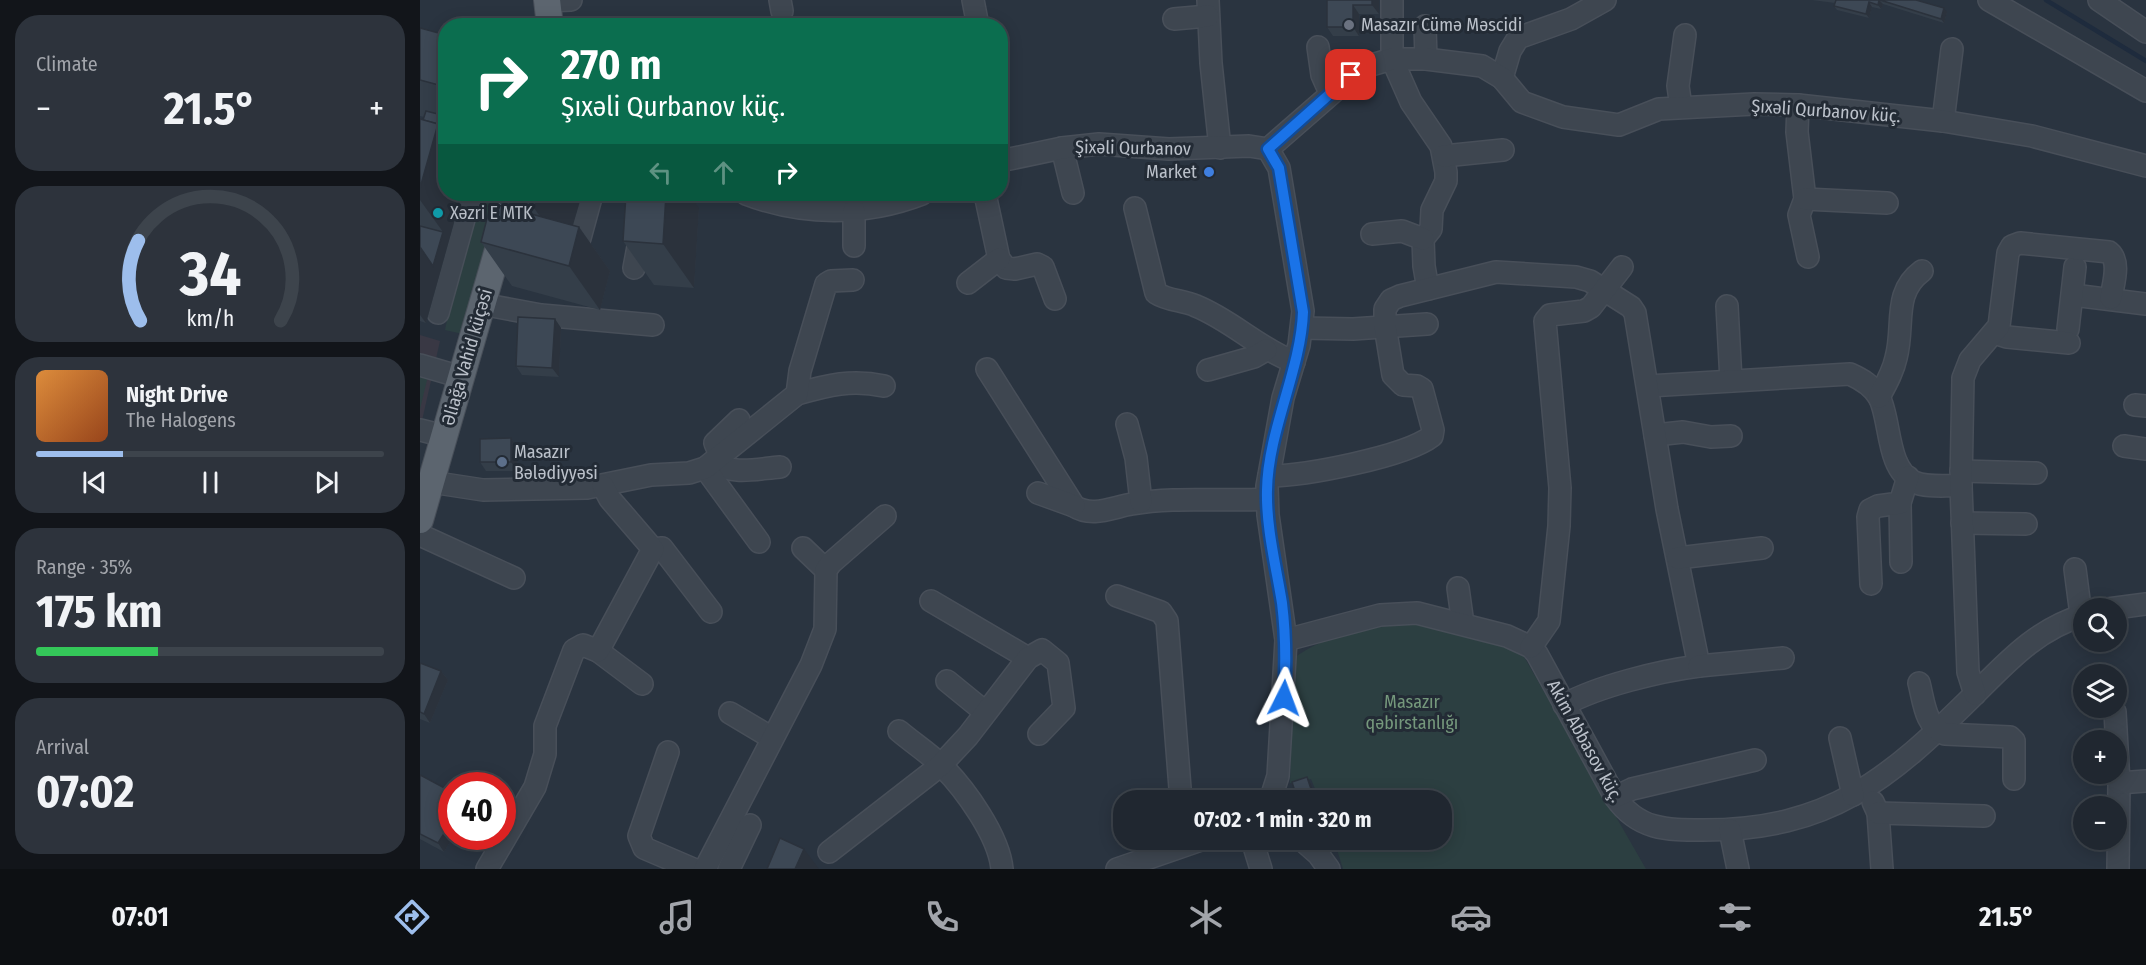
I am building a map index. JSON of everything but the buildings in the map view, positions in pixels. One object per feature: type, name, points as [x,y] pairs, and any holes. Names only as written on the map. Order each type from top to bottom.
[{"type":"main road","name":"Əliağa Vahid küçəsi","points":[[420,520],[431,482],[432,433],[461,377],[512,201]]},
{"type":"street","points":[[973,0],[976,18]]},
{"type":"street","points":[[1392,0],[1392,59],[1411,102],[1437,137],[1444,156],[1446,181],[1432,210],[1431,229],[1423,239],[1428,289]]},
{"type":"street","points":[[1502,78],[1510,51],[1518,38],[1570,19],[1605,0]]},
{"type":"street","points":[[1989,0],[2146,91]]},
{"type":"street","points":[[2099,0],[2146,32]]},
{"type":"street","points":[[1174,19],[1208,8],[1220,148]]},
{"type":"street","points":[[1425,26],[1426,59]]},
{"type":"street","points":[[1681,107],[1678,87],[1685,35]]},
{"type":"street","points":[[1318,47],[1322,75],[1330,93]]},
{"type":"street","points":[[1943,121],[1952,49]]},
{"type":"street","name":"Şıxəli Qurbanov küç.","points":[[1268,149],[1361,68],[1392,59],[1426,59],[1482,66],[1502,78],[1522,102],[1563,117],[1619,125],[1650,112],[1681,107],[1798,105],[1943,121],[2041,138],[2146,166]]},
{"type":"street","points":[[1798,105],[1797,132],[1805,199],[1799,215],[1808,257]]},
{"type":"street","name":"Şixəli Qurbanov","points":[[1008,159],[1062,148],[1099,144],[1169,149],[1249,146],[1268,149]]},
{"type":"street","points":[[1062,148],[1073,193]]},
{"type":"street","points":[[1268,149],[1279,168],[1301,292],[1302,328],[1283,398],[1267,499],[1286,640],[1278,776],[1274,790]]},
{"type":"street","points":[[1444,156],[1503,150]]},
{"type":"street","points":[[1805,199],[1887,202]]},
{"type":"street","points":[[438,313],[469,201]]},
{"type":"street","points":[[580,238],[590,201]]},
{"type":"street","points":[[634,268],[640,201]]},
{"type":"street","points":[[769,201],[854,212],[902,201]]},
{"type":"street","points":[[987,201],[999,259],[1006,268],[1015,269],[1037,264],[1043,267],[1055,298]]},
{"type":"street","points":[[1135,208],[1156,293],[1163,298],[1196,306],[1266,350],[1294,362]]},
{"type":"street","points":[[854,212],[854,246]]},
{"type":"street","points":[[1372,234],[1402,231],[1423,239]]},
{"type":"street","points":[[1975,694],[1968,672],[1962,523],[1963,378],[1966,366],[1995,333],[2002,312],[2008,253],[2012,246],[2020,243],[2109,252],[2114,256],[2116,264],[2111,298]]},
{"type":"street","points":[[968,283],[999,259]]},
{"type":"street","points":[[1286,640],[1347,622],[1398,612],[1417,613],[1463,624],[1507,636],[1531,647],[1549,621],[1559,526],[1560,488],[1545,321],[1550,315],[1584,311],[1622,267]]},
{"type":"street","points":[[1995,333],[2007,337],[2068,336],[2075,267]]},
{"type":"street","points":[[1879,397],[1897,356],[1904,291],[1910,280],[1922,271]]},
{"type":"street","points":[[1269,476],[1315,473],[1409,447],[1432,436],[1433,430],[1422,389],[1417,386],[1403,385],[1393,375],[1385,326],[1385,309],[1391,300],[1412,291],[1496,272],[1576,277],[1605,289],[1631,307],[1635,313],[1655,435],[1699,666]]},
{"type":"street","points":[[796,394],[826,284],[831,281],[853,280]]},
{"type":"street","points":[[2073,295],[2146,304]]},
{"type":"street","points":[[481,304],[541,315],[653,325]]},
{"type":"street","points":[[1727,306],[1731,381]]},
{"type":"street","points":[[1302,328],[1427,324]]},
{"type":"street","points":[[1208,370],[1254,357],[1266,350]]},
{"type":"street","points":[[420,365],[461,377]]},
{"type":"street","points":[[987,369],[1074,506]]},
{"type":"street","points":[[1648,386],[1850,374],[1866,382],[1879,397],[1892,449],[1908,477],[1923,484],[2036,473]]},
{"type":"street","points":[[431,482],[505,491],[603,486],[651,475],[690,473],[713,463],[796,394],[841,382],[862,381],[884,386]]},
{"type":"street","points":[[739,420],[715,443],[713,463],[759,542]]},
{"type":"street","points":[[1127,424],[1136,458],[1141,502]]},
{"type":"street","points":[[1655,435],[1683,432],[1711,437],[1731,436]]},
{"type":"street","points":[[2124,446],[2146,449]]},
{"type":"street","points":[[713,463],[726,470],[738,471],[780,467]]},
{"type":"street","points":[[1901,562],[1900,503],[1908,477]]},
{"type":"street","points":[[603,486],[610,499],[665,546],[711,612]]},
{"type":"street","points":[[1038,493],[1074,506],[1081,511],[1093,512],[1141,502],[1267,499]]},
{"type":"street","points":[[1871,584],[1868,517],[1870,510],[1878,506],[1900,503]]},
{"type":"street","points":[[705,869],[811,665],[825,629],[826,570],[885,516]]},
{"type":"street","points":[[1962,523],[2026,524]]},
{"type":"street","points":[[420,535],[514,578]]},
{"type":"street","points":[[598,651],[665,546]]},
{"type":"street","points":[[803,548],[826,570]]},
{"type":"street","points":[[1678,558],[1762,548]]},
{"type":"street","points":[[2075,569],[2079,598]]},
{"type":"street","points":[[1458,588],[1463,624]]},
{"type":"street","points":[[1117,596],[1161,612],[1167,621],[1180,790]]},
{"type":"street","points":[[932,601],[1028,658]]},
{"type":"street","points":[[2127,606],[2146,604]]},
{"type":"street","name":"Akim Abbasov küç.","points":[[1531,647],[1537,654],[1615,797],[1631,817],[1649,825],[1671,829],[1730,830],[1800,819],[1859,792],[1936,730],[2018,651],[2047,630],[2073,619]]},
{"type":"street","points":[[486,869],[535,788],[545,754],[545,726],[574,650],[583,645],[598,651],[642,684]]},
{"type":"street","points":[[829,852],[941,765],[968,736],[1028,658],[1042,650],[1058,663],[1064,708],[1039,734]]},
{"type":"street","points":[[1564,705],[1585,695],[1662,673],[1699,666],[1783,658]]},
{"type":"street","points":[[947,681],[986,712]]},
{"type":"street","points":[[1919,683],[1930,722],[1936,730],[1945,734],[2010,737],[2015,746],[2014,779]]},
{"type":"street","points":[[730,713],[772,738]]},
{"type":"street","points":[[899,731],[941,765],[961,787],[1001,858],[1002,869]]},
{"type":"street","points":[[1840,738],[1859,792],[1878,813],[1882,869]]},
{"type":"street","points":[[668,752],[639,836],[640,843],[644,848],[693,869]]},
{"type":"street","points":[[1615,797],[1632,789],[1755,760]]},
{"type":"street","points":[[2127,782],[2146,781]]},
{"type":"street","points":[[2118,869],[2120,784]]},
{"type":"street","points":[[1878,813],[1984,816]]},
{"type":"street","points":[[729,869],[750,825]]},
{"type":"street","points":[[1730,830],[1738,869]]},
{"type":"street","points":[[1117,869],[1164,861],[1180,850]]},
{"type":"street","points":[[1255,850],[1261,869]]},
{"type":"street","points":[[1313,850],[1329,869]]},
{"type":"shaded area","points":[[420,335],[440,341],[421,425],[420,425]]},
{"type":"green space","points":[[475,201],[498,201],[463,334],[445,330],[464,237]]},
{"type":"green space","points":[[420,370],[429,372],[420,409]]},
{"type":"green space","name":"Masazır qəbirstanlığı","points":[[1411,622],[1519,648],[1646,869],[1343,869],[1337,850],[1452,850],[1452,790],[1316,790],[1311,779],[1290,783],[1293,659],[1334,637],[1364,629]]},
{"type":"waterway","points":[[2046,0],[2146,61]]},
{"type":"place","name":"Masazır Cümə Məscidi","points":[[1349,25]]},
{"type":"place","name":"Market","points":[[1209,172]]},
{"type":"place","name":"Xəzri E MTK","points":[[438,213]]},
{"type":"place","name":"Masazır Bələdiyyəsi","points":[[502,462]]},
{"type":"route","points":[[1284,698],[1286,640],[1268,515],[1267,486],[1283,398],[1299,345],[1303,312],[1279,168],[1276,159],[1268,149],[1351,75]]}]
